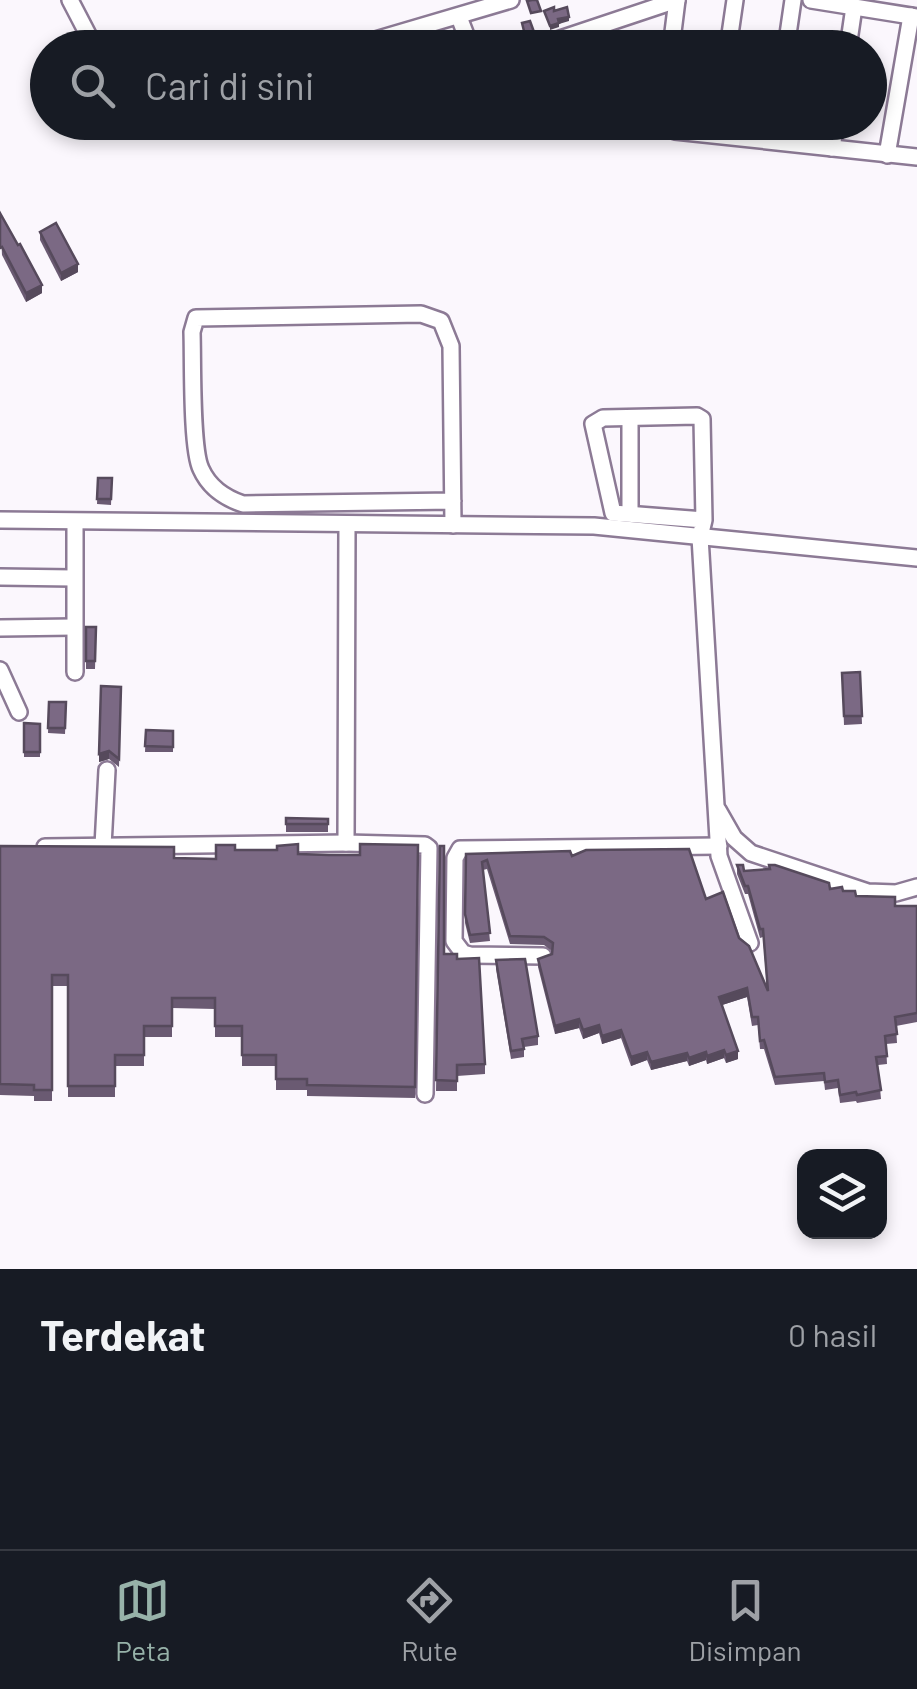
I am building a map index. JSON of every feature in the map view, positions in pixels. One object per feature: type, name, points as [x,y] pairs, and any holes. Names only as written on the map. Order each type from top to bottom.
[{"type":"street","points":[[70,0],[86,30]]},
{"type":"street","points":[[412,30],[512,0]]},
{"type":"street","points":[[588,30],[677,0],[673,30]]},
{"type":"street","points":[[731,30],[735,0]]},
{"type":"street","points":[[788,30],[792,0]]},
{"type":"street","points":[[811,0],[914,16],[887,155]]},
{"type":"street","points":[[851,30],[854,7]]},
{"type":"street","points":[[459,17],[464,30]]},
{"type":"street","points":[[765,140],[917,157]]},
{"type":"street","points":[[832,148],[833,140]]},
{"type":"street","points":[[453,500],[243,504],[212,487],[198,462],[192,332],[196,318],[421,314],[441,321],[450,346],[453,500],[453,525]]},
{"type":"street","points":[[630,418],[630,513]]},
{"type":"street","points":[[704,520],[612,512],[592,427],[599,419],[702,418],[704,520],[700,538],[718,846],[750,942]]},
{"type":"street","points":[[0,520],[594,526],[917,558]]},
{"type":"street","points":[[75,522],[75,672]]},
{"type":"street","points":[[346,844],[347,524]]},
{"type":"street","points":[[0,577],[73,578]]},
{"type":"street","points":[[0,628],[74,627]]},
{"type":"street","points":[[0,670],[18,712]]},
{"type":"street","points":[[103,846],[108,770]]},
{"type":"street","points":[[716,807],[734,838],[751,853],[868,892],[896,893],[917,887]]},
{"type":"street","points":[[34,847],[425,845],[429,848],[425,1094]]},
{"type":"street","points":[[543,956],[470,956],[457,948],[455,858],[460,849],[718,846]]},
{"type":"building","points":[[537,0],[541,11],[531,13],[527,1]]},
{"type":"building","points":[[554,7],[554,11],[567,7],[569,17],[550,26],[544,11]]},
{"type":"building","points":[[530,21],[533,30],[524,30],[522,23]]},
{"type":"building","points":[[0,213],[42,285],[26,293],[0,248]]},
{"type":"building","points":[[56,223],[78,264],[61,273],[40,232]]},
{"type":"building","points":[[98,478],[112,478],[111,499],[97,499]]},
{"type":"building","points":[[86,627],[96,627],[95,661],[86,661]]},
{"type":"building","points":[[860,672],[862,716],[844,716],[842,673]]},
{"type":"building","points":[[101,686],[121,687],[119,759],[109,751],[99,754]]},
{"type":"building","points":[[49,702],[66,702],[65,728],[48,728]]},
{"type":"building","points":[[24,723],[40,724],[40,752],[24,752]]},
{"type":"building","points":[[146,730],[173,731],[173,747],[145,746]]},
{"type":"building","points":[[286,818],[328,819],[328,824],[286,824]]},
{"type":"building","points":[[298,844],[298,854],[329,855],[360,855],[360,844],[418,845],[415,1087],[307,1085],[307,1079],[276,1079],[276,1055],[242,1055],[242,1026],[215,1026],[215,998],[172,998],[172,1026],[144,1026],[144,1055],[115,1055],[115,1086],[68,1086],[68,975],[52,975],[52,1090],[0,1084],[0,846],[174,847],[174,858],[216,859],[216,845],[235,845],[235,850],[277,850],[277,846]]},
{"type":"building","points":[[440,846],[444,846],[444,954],[457,954],[457,959],[479,958],[485,1064],[457,1065],[457,1081],[436,1080]]},
{"type":"building","points":[[689,849],[706,899],[723,892],[739,938],[749,946],[768,991],[763,929],[737,865],[743,865],[744,871],[775,865],[829,883],[830,889],[842,887],[843,891],[855,891],[856,896],[895,897],[895,906],[917,906],[917,1013],[895,1017],[897,1034],[885,1036],[887,1056],[876,1057],[881,1090],[840,1095],[838,1080],[825,1082],[824,1073],[775,1077],[764,1040],[760,1041],[758,1017],[752,1017],[747,988],[719,997],[738,1051],[726,1055],[724,1050],[689,1058],[687,1053],[651,1062],[647,1052],[631,1057],[621,1030],[602,1036],[599,1025],[583,1030],[579,1019],[555,1026],[538,959],[552,954],[553,943],[544,937],[510,936],[487,860],[482,862],[490,933],[470,935],[465,914],[466,854],[570,851],[572,856],[586,850]]},
{"type":"building","points":[[525,959],[538,1036],[522,1039],[524,1049],[511,1051],[496,960]]}]
